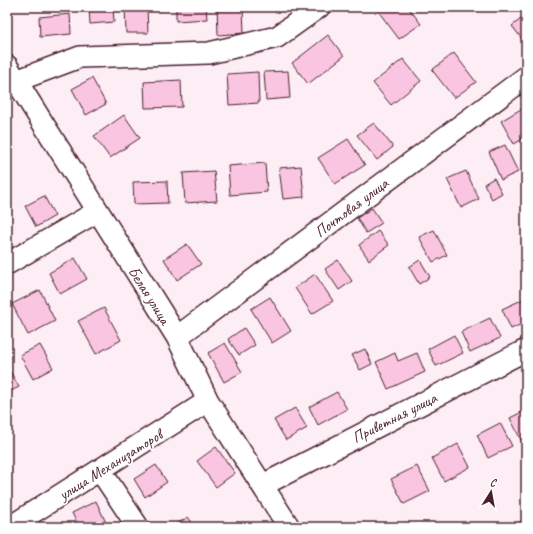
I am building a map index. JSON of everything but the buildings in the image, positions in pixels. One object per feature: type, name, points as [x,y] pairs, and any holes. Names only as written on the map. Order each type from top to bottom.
[{"type":"street","points":[[12,73],[80,57],[209,53],[277,37],[319,7]]},
{"type":"street","name":"Белая улица","points":[[12,73],[177,338],[208,401],[289,527]]},
{"type":"street","name":"Почтовая улица","points":[[177,338],[526,77]]},
{"type":"street","points":[[7,264],[98,211]]},
{"type":"street","name":"Приветная улица","points":[[263,485],[526,350]]},
{"type":"street","name":"улица Механизаторов","points":[[10,527],[208,401]]},
{"type":"street","points":[[100,470],[138,527]]}]
